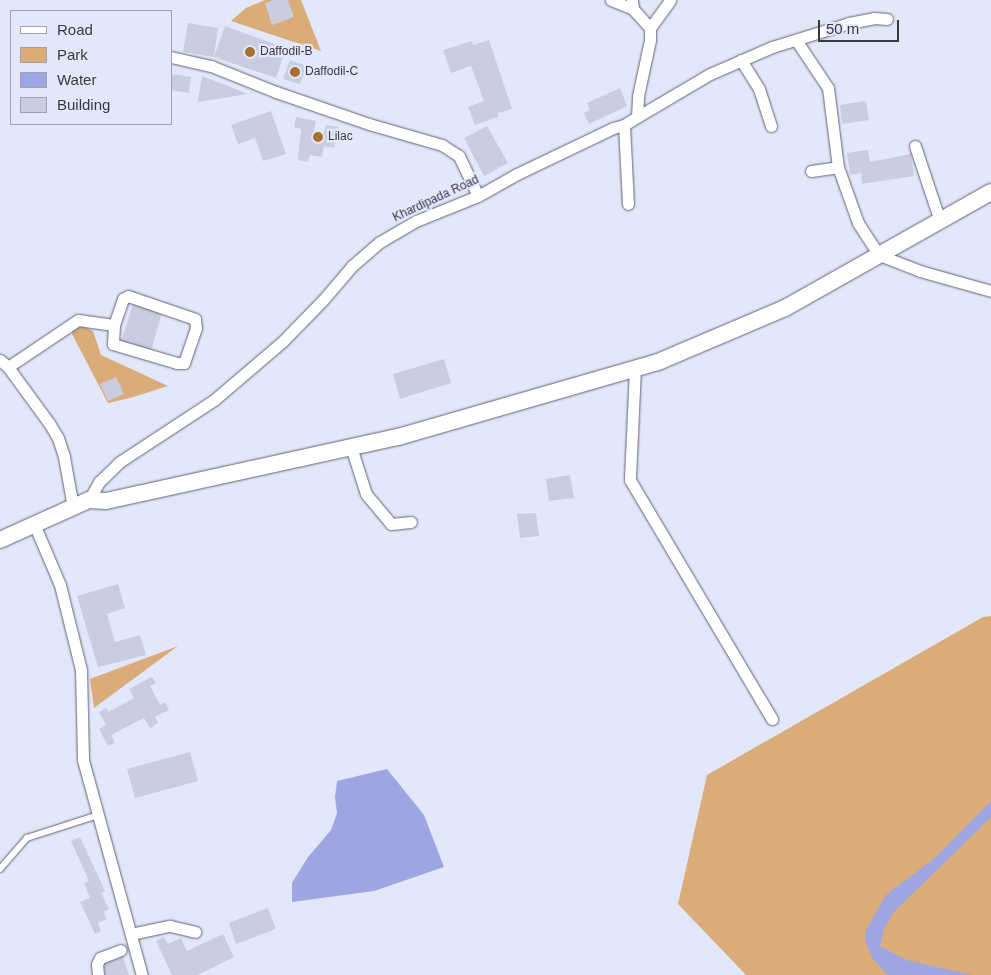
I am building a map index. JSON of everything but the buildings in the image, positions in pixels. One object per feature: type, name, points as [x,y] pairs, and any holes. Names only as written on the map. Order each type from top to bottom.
[{"type":"street","points":[[611,0],[633,4],[650,28],[650,40],[638,96],[637,117]]},
{"type":"street","points":[[650,28],[670,0]]},
{"type":"street","name":"Khardipada Road","points":[[89,500],[99,482],[120,461],[214,400],[283,341],[323,300],[352,266],[380,242],[416,221],[478,196],[517,174],[624,125],[710,74],[741,60],[772,47],[849,23],[874,18],[887,19]]},
{"type":"street","points":[[796,40],[828,88],[838,167],[858,223],[879,256],[938,277],[991,291]]},
{"type":"street","points":[[172,57],[212,66],[276,92],[351,118],[442,145],[459,156],[478,196]]},
{"type":"street","points":[[741,60],[759,89],[771,126]]},
{"type":"street","points":[[624,125],[628,204]]},
{"type":"street","points":[[915,146],[940,221]]},
{"type":"street","points":[[811,170],[838,167]]},
{"type":"street","points":[[0,540],[89,500],[106,501],[398,437],[658,362],[785,308],[991,192]]},
{"type":"street","points":[[128,296],[192,317],[196,322],[187,360],[181,364],[115,345],[112,342],[114,326],[123,299],[128,296]]},
{"type":"street","points":[[73,507],[64,457],[58,438],[49,423],[2,361],[78,320],[114,326]]},
{"type":"street","points":[[635,368],[630,480],[772,719],[761,702]]},
{"type":"street","points":[[351,447],[366,494],[391,524],[411,522]]},
{"type":"street","points":[[34,524],[60,585],[82,670],[83,760],[142,975]]},
{"type":"street","points":[[131,934],[170,926],[195,932]]},
{"type":"street","points":[[98,975],[97,964],[100,958],[122,950]]},
{"type":"lane","points":[[0,869],[27,838],[98,815]]},
{"type":"green space","points":[[265,0],[301,0],[321,51],[231,21],[246,8]]},
{"type":"green space","points":[[74,322],[93,331],[101,355],[168,386],[108,403],[72,334]]},
{"type":"green space","points":[[991,616],[991,975],[746,975],[678,904],[707,775],[983,617]]},
{"type":"green space","points":[[178,646],[94,708],[90,679]]},
{"type":"water","points":[[387,769],[424,815],[444,867],[374,891],[292,902],[292,883],[308,857],[331,830],[337,813],[335,797],[337,781]]},
{"type":"water","points":[[991,801],[991,817],[893,913],[884,929],[880,946],[906,960],[972,975],[888,975],[873,959],[865,940],[866,930],[886,895],[935,858]]},
{"type":"place","name":"Daffodil-B","points":[[250,52]]},
{"type":"place","name":"Daffodil-C","points":[[295,72]]},
{"type":"place","name":"Lilac","points":[[318,137]]}]
